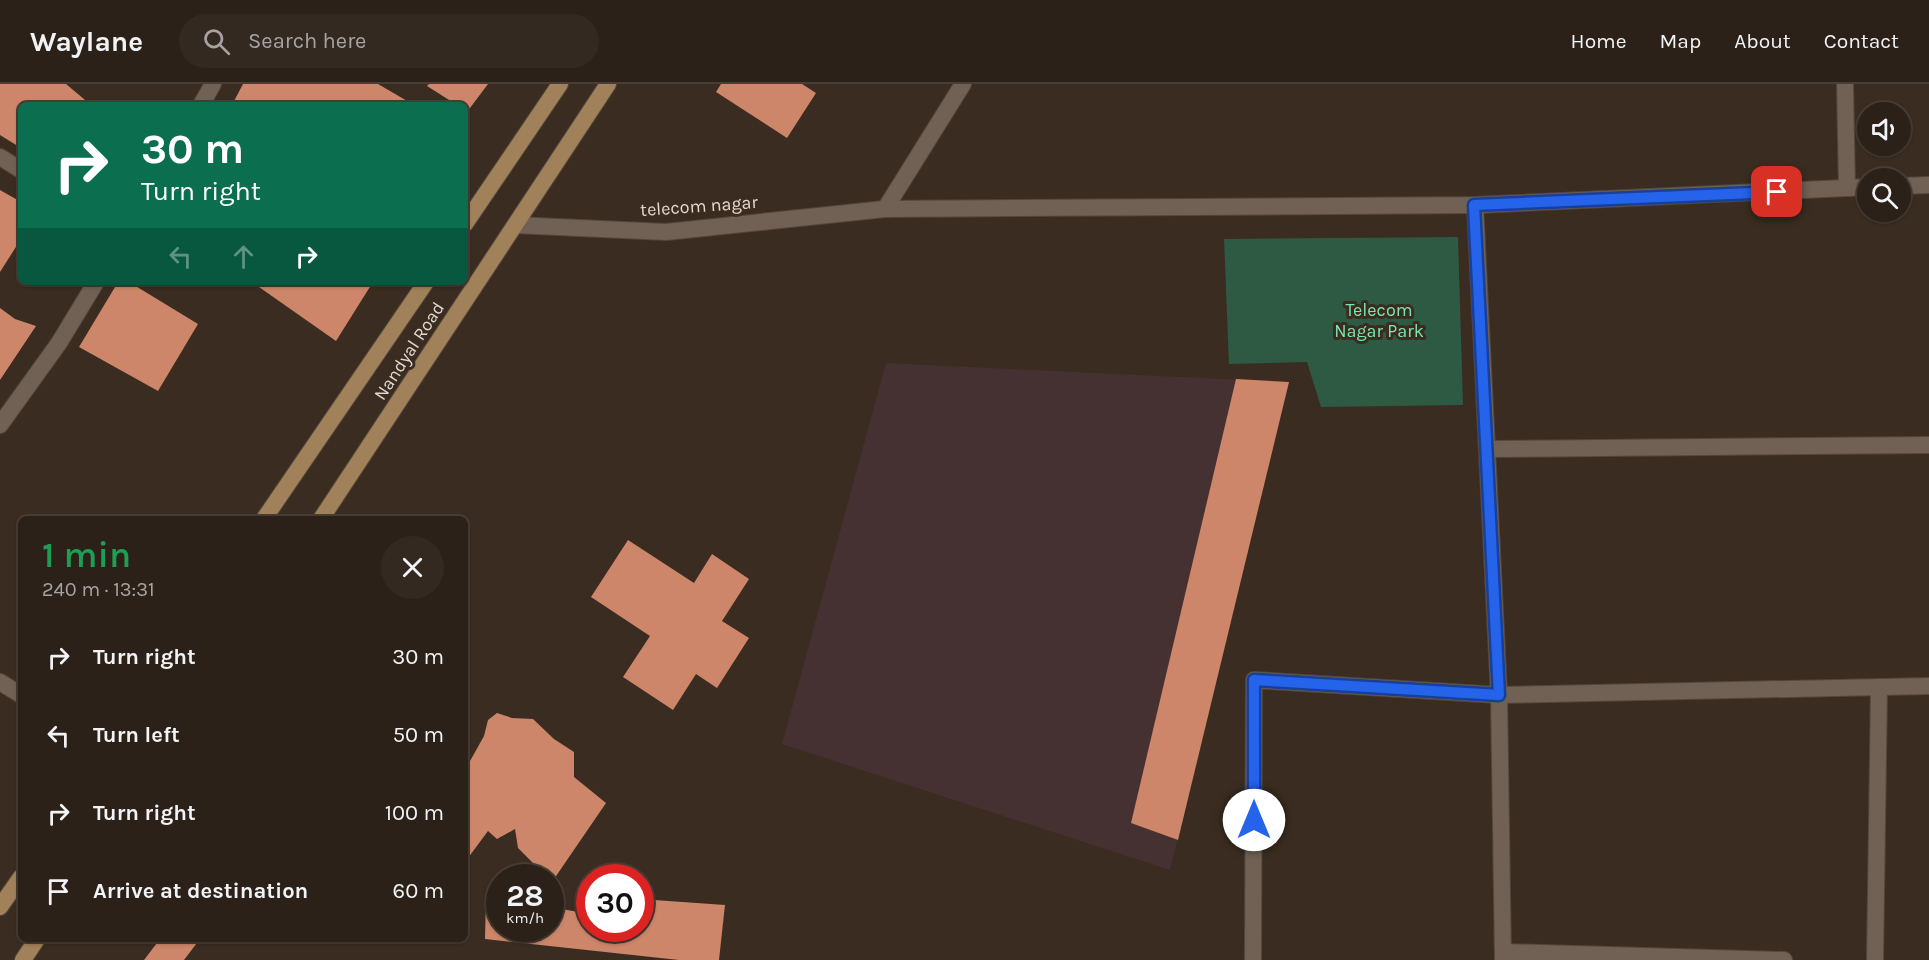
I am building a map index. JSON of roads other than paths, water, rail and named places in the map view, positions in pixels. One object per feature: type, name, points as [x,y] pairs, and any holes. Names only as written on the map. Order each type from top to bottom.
[{"type":"main road","points":[[468,220],[560,84]]},
{"type":"main road","name":"Nandyal Road","points":[[323,516],[608,84]]},
{"type":"main road","name":"Nandyal Road","points":[[266,516],[424,285]]},
{"type":"main road","points":[[0,908],[18,881]]},
{"type":"main road","points":[[23,960],[35,942]]},
{"type":"street","points":[[203,102],[213,84]]},
{"type":"street","points":[[885,209],[963,84]]},
{"type":"street","points":[[1845,84],[1847,188]]},
{"type":"street","points":[[0,157],[18,168]]},
{"type":"street","points":[[1911,186],[1929,185]]},
{"type":"street","name":"telecom nagar","points":[[515,225],[666,232],[885,209],[1474,205],[1857,188]]},
{"type":"street","points":[[1474,205],[1499,695],[1503,956],[1784,960]]},
{"type":"street","points":[[0,425],[59,343],[94,285]]},
{"type":"street","points":[[1486,448],[1929,445]]},
{"type":"street","points":[[1253,960],[1254,680],[1499,695],[1929,686]]},
{"type":"street","points":[[0,682],[18,693]]},
{"type":"street","points":[[1875,960],[1879,687]]},
{"type":"park label","name":"Telecom Nagar Park","points":[[1379,320]]}]
